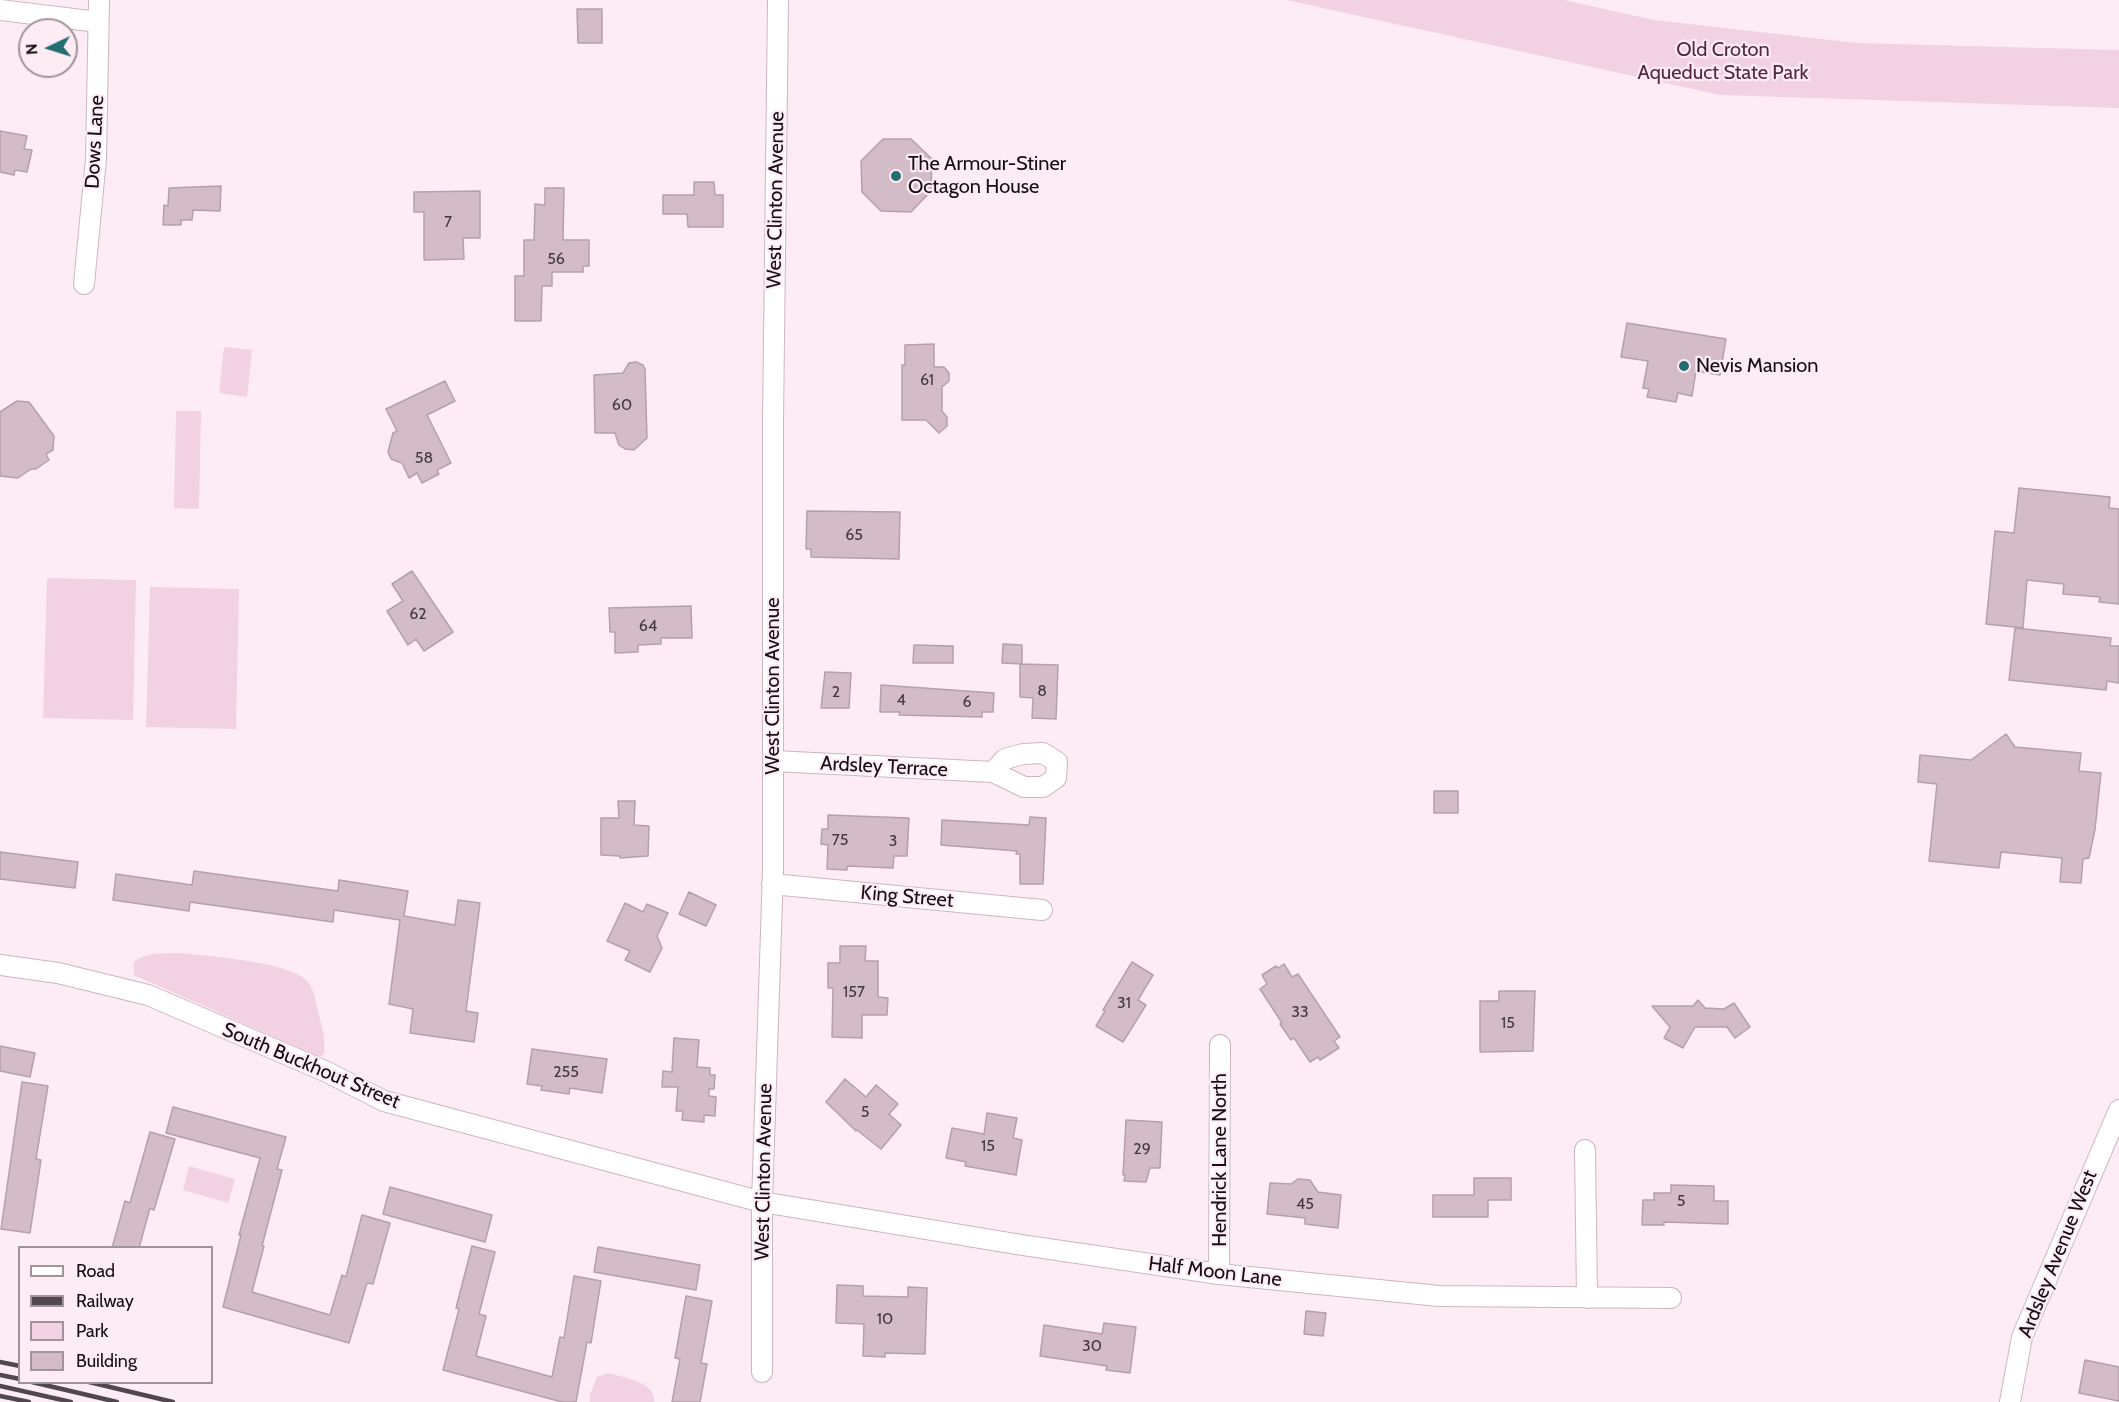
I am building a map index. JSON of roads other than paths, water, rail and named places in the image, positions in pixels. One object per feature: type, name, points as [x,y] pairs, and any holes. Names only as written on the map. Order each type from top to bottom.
[{"type":"street","name":"Dows Lane","points":[[84,284],[96,159],[99,0]]},
{"type":"street","name":"West Clinton Avenue","points":[[762,1372],[762,1202],[774,761],[772,423],[778,0]]},
{"type":"street","points":[[0,10],[99,22]]},
{"type":"street","name":"Ardsley Terrace","points":[[774,761],[993,772]]},
{"type":"street","name":"King Street","points":[[772,884],[1042,910]]},
{"type":"street","name":"South Buckhout Street","points":[[0,965],[58,973],[148,995],[317,1068],[384,1101],[762,1202]]},
{"type":"street","name":"Hendrick Lane North","points":[[1220,1045],[1220,1274]]},
{"type":"street","name":"Ardsley Avenue West","points":[[2010,1402],[2022,1337],[2119,1110]]},
{"type":"street","points":[[1585,1150],[1587,1298]]},
{"type":"street","name":"Half Moon Lane","points":[[762,1202],[1022,1245],[1220,1274],[1439,1296],[1671,1298]]},
{"type":"railway","points":[[0,1362],[18,1366]]},
{"type":"railway","points":[[0,1375],[18,1379]]},
{"type":"railway","points":[[40,1384],[117,1402]]},
{"type":"railway","points":[[97,1384],[173,1402]]},
{"type":"railway","points":[[0,1386],[71,1402]]},
{"type":"railway","points":[[0,1396],[29,1402]]},
{"type":"place","name":"The Armour-Stiner Octagon House","points":[[896,176]]},
{"type":"place","name":"Nevis Mansion","points":[[1684,366]]},
{"type":"park label","name":"Old Croton Aqueduct State Park","points":[[1723,62]]}]
